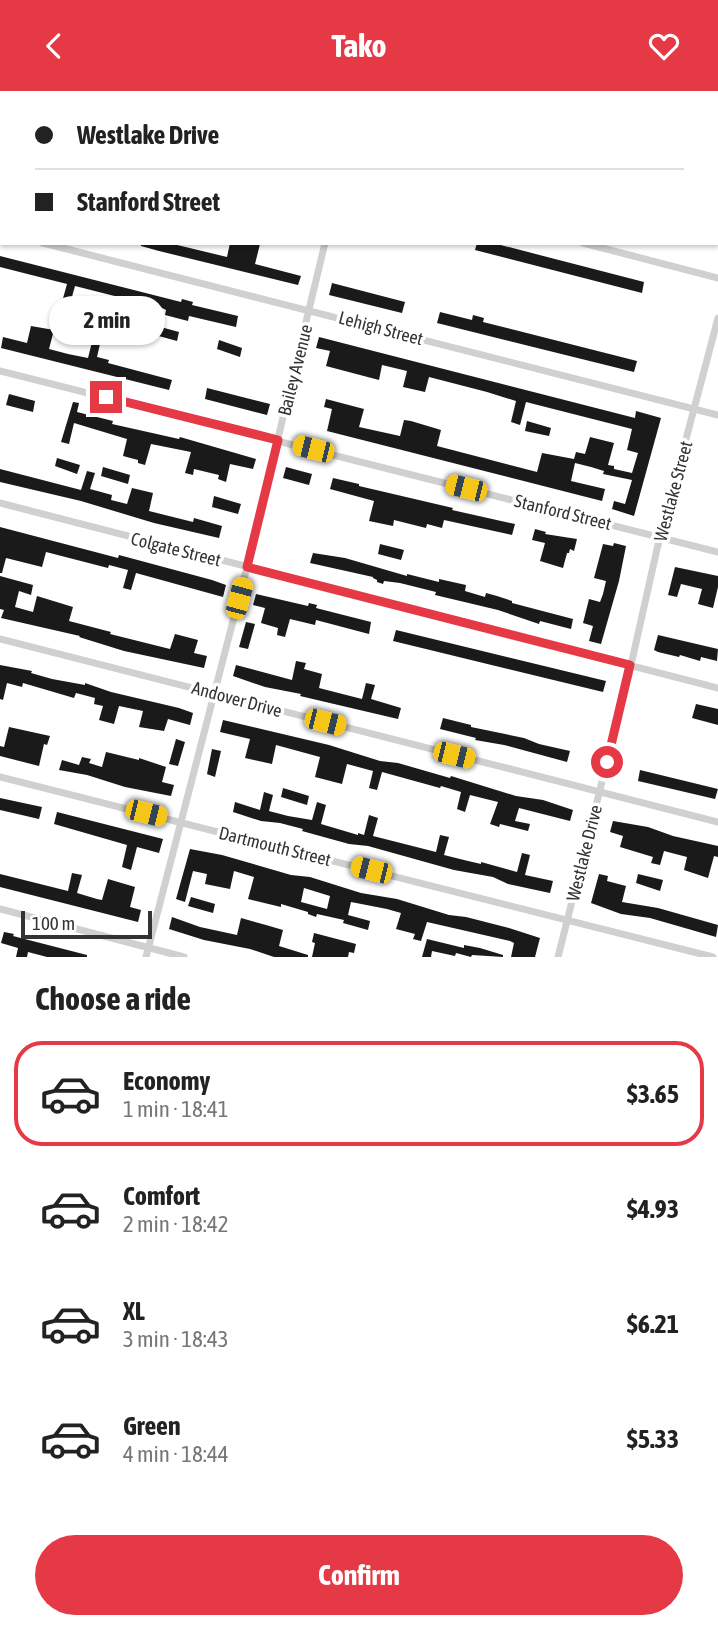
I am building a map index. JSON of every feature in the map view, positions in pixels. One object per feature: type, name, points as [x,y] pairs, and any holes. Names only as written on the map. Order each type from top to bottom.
[{"type":"street","name":"Lehigh Street","points":[[51,245],[718,415]]},
{"type":"street","name":"Bailey Avenue","points":[[146,957],[247,567],[324,245]]},
{"type":"street","points":[[591,245],[718,278]]},
{"type":"street","name":"Westlake Street","points":[[630,665],[718,318]]},
{"type":"street","name":"Stanford Street","points":[[0,371],[718,552]]},
{"type":"street","name":"Colgate Street","points":[[0,503],[718,688]]},
{"type":"street","name":"Andover Drive","points":[[0,639],[718,822]]},
{"type":"street","name":"Westlake Drive","points":[[558,957],[630,665]]},
{"type":"street","name":"Dartmouth Street","points":[[0,777],[713,957]]},
{"type":"street","points":[[0,909],[184,957]]},
{"type":"building","points":[[177,245],[227,257],[230,245],[260,245],[255,264],[301,276],[298,285],[141,246]]},
{"type":"building","points":[[476,245],[501,245],[644,282],[642,293],[475,250]]},
{"type":"building","points":[[0,256],[181,302],[182,299],[193,302],[192,305],[238,316],[236,327],[189,316],[188,321],[165,315],[166,310],[162,308],[75,286],[70,304],[62,302],[67,284],[0,267]]},
{"type":"building","points":[[332,283],[405,302],[402,313],[329,295]]},
{"type":"building","points":[[440,312],[472,320],[473,315],[484,318],[483,322],[637,361],[634,372],[437,323]]},
{"type":"building","points":[[31,326],[54,330],[49,349],[88,358],[92,342],[100,344],[97,357],[109,360],[108,363],[172,380],[169,390],[1,348],[3,337],[27,343]]},
{"type":"building","points":[[157,326],[179,332],[177,341],[155,335]]},
{"type":"building","points":[[319,337],[635,418],[636,411],[661,418],[634,516],[612,509],[614,501],[625,504],[632,480],[603,474],[604,471],[591,467],[575,463],[571,481],[605,489],[602,501],[327,431],[332,409],[324,407],[326,399],[364,409],[359,427],[400,436],[404,420],[411,421],[441,430],[437,446],[537,472],[542,453],[574,459],[576,452],[585,454],[590,437],[614,443],[608,465],[614,466],[614,469],[632,473],[638,453],[627,450],[632,429],[526,402],[520,425],[511,422],[516,401],[487,392],[429,377],[425,392],[403,387],[407,371],[382,365],[379,380],[326,366],[330,351],[316,348]]},
{"type":"building","points":[[219,340],[242,348],[240,357],[217,349]]},
{"type":"building","points":[[207,388],[270,404],[267,415],[205,399]]},
{"type":"building","points":[[9,394],[35,401],[33,412],[6,405]]},
{"type":"building","points":[[73,402],[79,403],[77,412],[113,421],[112,424],[179,439],[180,437],[256,459],[253,469],[230,464],[226,482],[218,479],[219,475],[194,469],[193,475],[185,473],[191,452],[151,444],[145,465],[123,456],[127,439],[74,423],[69,444],[61,442]]},
{"type":"building","points":[[527,421],[551,428],[549,436],[525,431]]},
{"type":"building","points":[[57,458],[80,465],[77,474],[55,466]]},
{"type":"building","points":[[103,467],[130,475],[128,484],[101,476]]},
{"type":"building","points":[[286,467],[312,474],[309,485],[283,478]]},
{"type":"building","points":[[0,469],[81,490],[87,471],[95,473],[90,489],[112,495],[111,500],[127,504],[132,488],[153,493],[149,511],[193,522],[194,518],[222,526],[219,538],[0,482]]},
{"type":"building","points":[[333,478],[515,524],[512,535],[444,520],[442,528],[427,524],[426,528],[394,520],[393,526],[369,521],[374,501],[330,489]]},
{"type":"building","points":[[214,496],[241,504],[238,514],[212,507]]},
{"type":"building","points":[[0,527],[212,580],[226,585],[223,597],[136,573],[131,590],[123,588],[128,570],[109,565],[108,568],[46,552],[42,567],[6,558],[0,573]]},
{"type":"building","points":[[535,529],[546,532],[545,534],[577,539],[574,551],[570,549],[567,553],[563,568],[540,561],[545,543],[532,540]]},
{"type":"building","points":[[614,543],[626,546],[601,644],[589,641],[593,626],[583,623],[589,599],[600,602],[603,594],[606,581],[594,578],[603,544],[613,546]]},
{"type":"building","points":[[380,544],[404,550],[401,560],[378,554]]},
{"type":"building","points":[[313,553],[345,558],[407,576],[466,585],[465,591],[485,597],[486,593],[512,603],[573,619],[571,629],[540,621],[539,624],[498,610],[435,595],[436,592],[400,583],[384,581],[383,584],[373,577],[310,563]]},
{"type":"building","points":[[675,567],[718,576],[713,608],[698,604],[702,589],[681,584],[677,597],[668,595]]},
{"type":"building","points":[[0,576],[33,585],[31,595],[19,591],[15,607],[33,612],[37,596],[73,607],[69,621],[111,632],[110,634],[170,649],[175,634],[198,640],[194,653],[207,656],[204,668],[124,651],[80,636],[1,618],[4,610],[0,609]]},
{"type":"building","points":[[256,594],[308,606],[309,603],[317,605],[316,608],[371,622],[369,634],[316,620],[315,625],[290,619],[285,637],[277,635],[278,628],[261,623],[265,608],[253,605]]},
{"type":"building","points":[[246,622],[255,624],[248,649],[239,647]]},
{"type":"building","points":[[396,630],[606,681],[603,692],[393,641]]},
{"type":"building","points":[[658,635],[718,649],[717,661],[701,657],[700,661],[658,652],[654,650]]},
{"type":"building","points":[[296,661],[306,663],[304,669],[322,674],[319,688],[362,699],[366,683],[375,685],[371,699],[401,708],[398,719],[265,687],[233,676],[236,665],[292,680]]},
{"type":"building","points":[[0,665],[32,671],[31,673],[52,679],[85,683],[179,708],[193,713],[190,725],[168,719],[164,731],[139,727],[143,711],[119,706],[114,724],[99,720],[103,706],[94,704],[95,698],[76,693],[74,698],[23,683],[22,687],[7,683],[3,700],[0,699]]},
{"type":"building","points":[[696,704],[718,709],[718,725],[692,718]]},
{"type":"building","points":[[443,718],[570,751],[567,762],[440,729]]},
{"type":"building","points":[[223,720],[329,745],[380,761],[398,763],[450,778],[451,776],[516,796],[543,800],[573,810],[570,821],[519,808],[515,821],[530,824],[528,831],[500,824],[499,827],[490,824],[498,802],[470,795],[465,812],[457,809],[461,792],[441,786],[440,788],[382,772],[377,790],[369,788],[373,771],[347,764],[342,784],[315,777],[320,757],[276,745],[272,764],[245,758],[250,739],[220,732]]},
{"type":"building","points":[[9,727],[50,736],[47,745],[44,744],[39,766],[0,756],[0,746],[4,747]]},
{"type":"building","points":[[176,739],[185,742],[178,766],[169,764]]},
{"type":"building","points":[[212,749],[221,751],[215,777],[207,774]]},
{"type":"building","points":[[106,752],[139,758],[166,767],[162,782],[174,785],[171,796],[59,770],[62,760],[79,765],[82,757],[91,759],[89,763],[102,767]]},
{"type":"building","points":[[640,770],[718,789],[715,799],[638,781]]},
{"type":"building","points":[[283,788],[309,796],[307,805],[281,797]]},
{"type":"building","points":[[264,792],[273,795],[269,811],[312,820],[317,802],[326,805],[321,824],[358,835],[364,835],[369,815],[378,818],[373,836],[436,852],[440,835],[449,837],[444,855],[464,860],[517,872],[522,853],[530,855],[525,875],[553,881],[550,893],[368,846],[349,844],[302,831],[303,829],[261,821],[233,812],[235,802],[260,810]]},
{"type":"building","points":[[0,798],[42,807],[39,819],[0,810]]},
{"type":"building","points":[[57,812],[163,839],[159,853],[137,847],[131,870],[122,867],[127,845],[54,824]]},
{"type":"building","points":[[613,821],[648,827],[673,836],[718,846],[718,857],[714,856],[708,878],[684,870],[687,857],[664,851],[660,865],[651,863],[653,857],[620,847],[623,836],[610,832]]},
{"type":"building","points":[[190,849],[222,855],[291,875],[310,877],[361,893],[397,899],[540,938],[535,957],[511,957],[514,943],[510,941],[427,922],[421,941],[413,939],[415,934],[396,929],[401,913],[351,902],[348,915],[370,921],[368,930],[343,923],[344,920],[317,914],[316,917],[281,904],[281,907],[248,899],[254,877],[234,871],[230,889],[205,884],[207,874],[193,871],[185,902],[176,899]],"holes":[[[304,888],[330,896],[327,909],[301,902]]]},
{"type":"building","points":[[72,873],[82,875],[77,893],[97,899],[102,900],[108,879],[135,887],[130,907],[141,910],[138,922],[0,887],[0,874],[68,891]]},
{"type":"building","points":[[599,874],[608,876],[607,881],[626,886],[622,902],[658,908],[718,925],[716,937],[650,918],[621,914],[591,903]]},
{"type":"building","points":[[638,874],[663,880],[660,891],[636,883]]},
{"type":"building","points":[[191,897],[215,904],[213,913],[188,906]]},
{"type":"building","points":[[172,917],[200,927],[237,935],[241,918],[283,930],[279,946],[308,957],[274,957],[250,949],[204,940],[169,929]]},
{"type":"building","points":[[4,932],[87,957],[47,957],[28,952],[27,957],[16,957],[18,948],[1,943]]},
{"type":"building","points":[[314,933],[356,944],[354,953],[349,952],[348,957],[312,957]]},
{"type":"building","points":[[427,939],[464,948],[464,945],[480,948],[503,957],[471,957],[456,953],[455,956],[432,951],[431,957],[422,957]]},
{"type":"route","points":[[106,397],[278,440],[247,567],[630,665],[607,762]]}]
